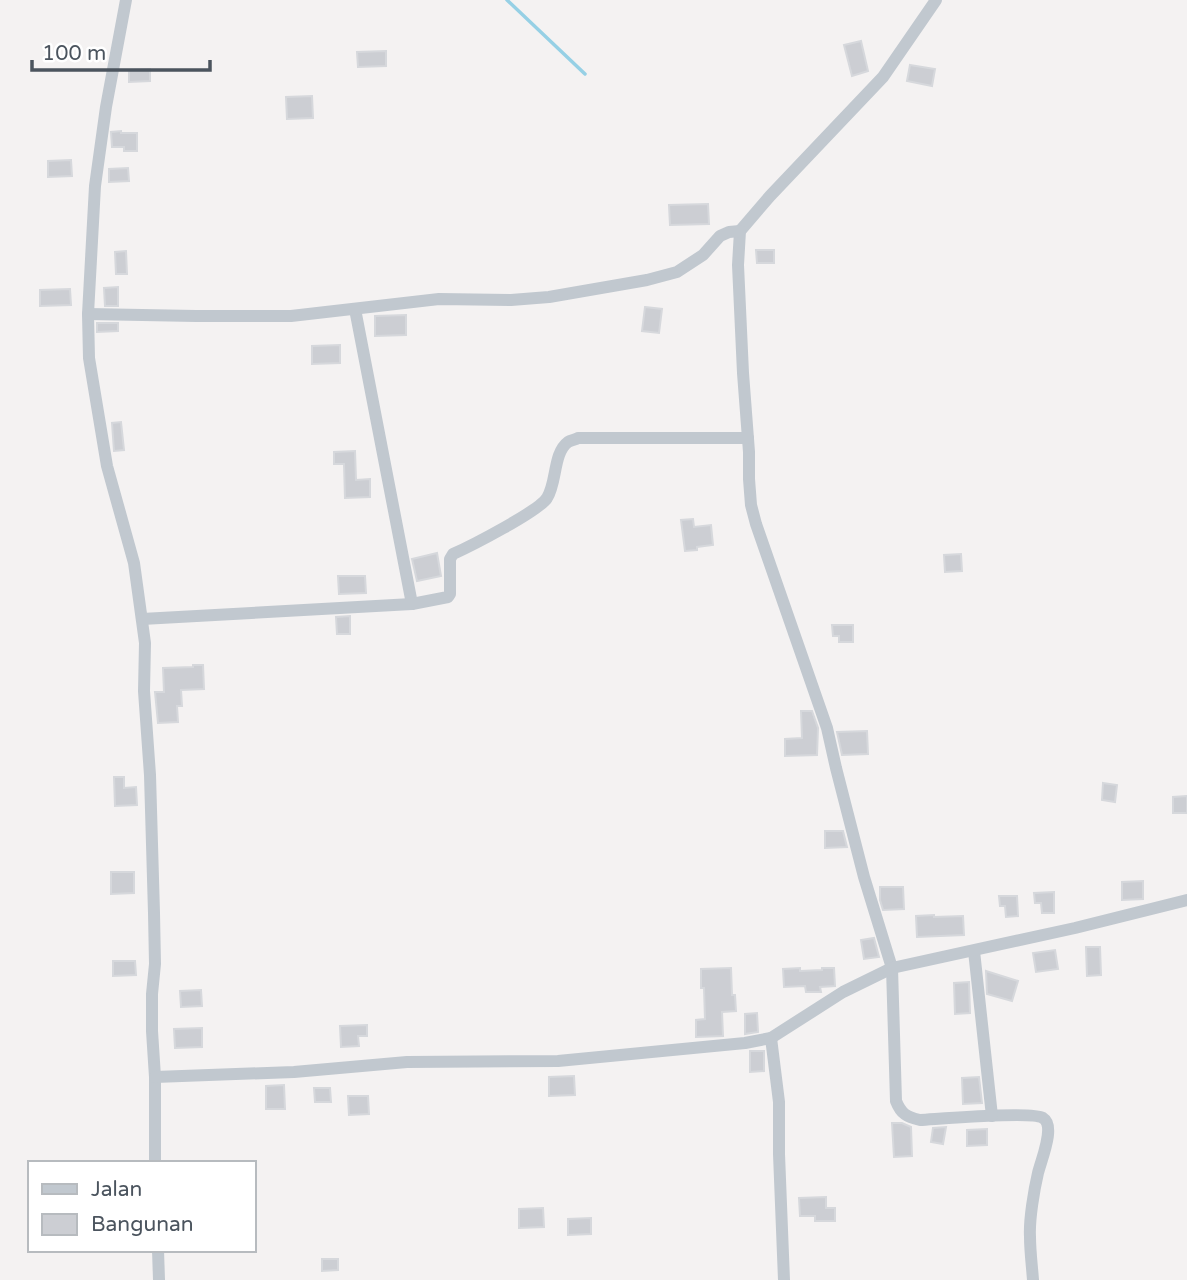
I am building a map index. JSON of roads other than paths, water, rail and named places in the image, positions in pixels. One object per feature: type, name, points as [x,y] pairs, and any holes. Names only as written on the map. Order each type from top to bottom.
[{"type":"street","points":[[126,0],[106,107],[95,186],[88,314],[89,358],[107,466],[134,563],[145,643],[144,691],[150,775],[155,964],[152,994],[155,1161]]},
{"type":"street","points":[[936,0],[883,77],[740,231],[738,265],[750,492],[756,524],[827,728],[864,877],[892,968],[896,1101],[900,1111],[908,1118],[920,1120],[992,1116],[1040,1116],[1046,1120],[1049,1127],[1037,1176],[1030,1235],[1033,1280]]},
{"type":"street","points":[[88,314],[291,316],[439,299],[511,300],[549,297],[647,280],[677,272],[703,255],[720,236],[740,231]]},
{"type":"street","points":[[355,309],[412,604]]},
{"type":"street","points":[[142,619],[412,604],[448,597],[450,559],[453,554],[534,510],[547,499],[560,452],[568,442],[578,438],[748,438]]},
{"type":"street","points":[[155,1077],[293,1072],[407,1062],[558,1061],[746,1043],[771,1038],[843,992],[892,968],[1075,928],[1187,900]]},
{"type":"street","points":[[974,951],[992,1116]]},
{"type":"street","points":[[771,1038],[779,1102],[784,1280]]},
{"type":"street","points":[[158,1252],[159,1280]]},
{"type":"waterway","points":[[507,0],[585,74]]}]
